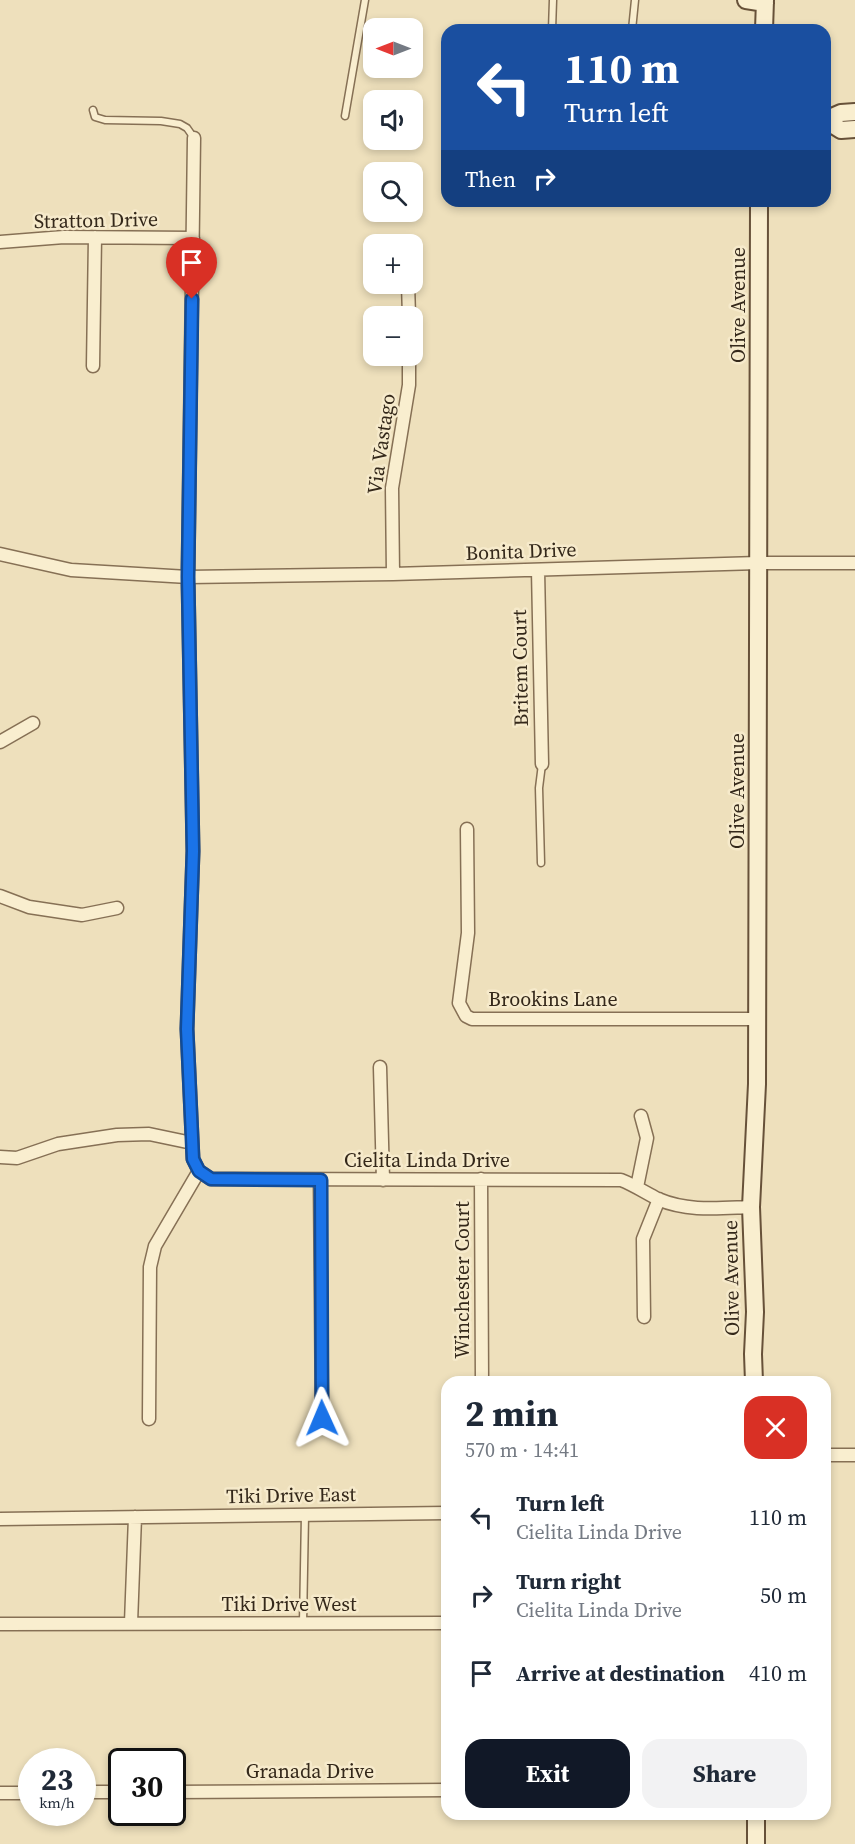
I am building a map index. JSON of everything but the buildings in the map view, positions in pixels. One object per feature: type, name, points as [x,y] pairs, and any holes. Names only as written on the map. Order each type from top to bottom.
[{"type":"main road","points":[[746,0],[765,1],[764,24]]},
{"type":"main road","points":[[831,117],[841,112],[855,112]]},
{"type":"main road","points":[[831,124],[841,130],[855,129]]},
{"type":"main road","name":"Olive Avenue","points":[[754,1376],[755,1312],[751,1207],[757,1084],[759,207]]},
{"type":"main road","points":[[756,1820],[756,1844]]},
{"type":"street","points":[[148,1419],[150,1267],[155,1246],[199,1171],[193,1159],[187,1029],[193,851],[188,577],[194,138]]},
{"type":"street","points":[[93,366],[94,237]]},
{"type":"street","name":"Stratton Drive","points":[[0,242],[94,237],[193,238]]},
{"type":"street","name":"Via Vastago","points":[[393,574],[392,488],[409,385],[409,366]]},
{"type":"street","name":"Bonita Drive","points":[[0,554],[70,570],[188,577],[758,564],[855,564]]},
{"type":"street","name":"Britem Court","points":[[537,570],[542,764]]},
{"type":"street","points":[[0,742],[33,723]]},
{"type":"street","name":"Brookins Lane","points":[[466,829],[468,933],[459,1003],[466,1016],[472,1019],[757,1019]]},
{"type":"street","points":[[0,896],[29,907],[82,915],[117,908]]},
{"type":"street","points":[[380,1067],[383,1180]]},
{"type":"street","points":[[637,1186],[647,1138],[641,1116]]},
{"type":"street","points":[[0,1157],[16,1158],[58,1144],[117,1135],[149,1134],[192,1143]]},
{"type":"street","name":"Cielita Linda Drive","points":[[199,1171],[211,1179],[621,1180],[659,1199],[691,1208],[751,1207]]},
{"type":"street","name":"Winchester Court","points":[[481,1179],[482,1376]]},
{"type":"street","points":[[321,1180],[322,1418]]},
{"type":"street","points":[[644,1317],[643,1239],[659,1199]]},
{"type":"street","points":[[831,1455],[855,1455]]},
{"type":"street","name":"Tiki Drive East","points":[[0,1519],[441,1513]]},
{"type":"street","points":[[131,1623],[135,1517]]},
{"type":"street","name":"Tiki Drive West","points":[[0,1623],[441,1623]]},
{"type":"street","name":"Granada Drive","points":[[186,1792],[441,1790]]},
{"type":"street","points":[[0,1793],[18,1793]]},
{"type":"lane","points":[[345,116],[365,0]]},
{"type":"lane","points":[[552,24],[553,0]]},
{"type":"lane","points":[[633,24],[635,0]]},
{"type":"lane","points":[[93,110],[96,117],[105,120],[180,123],[194,138]]},
{"type":"lane","points":[[541,863],[539,788],[542,764]]},
{"type":"lane","points":[[303,1623],[305,1514]]},
{"type":"route","points":[[192,299],[188,577],[193,851],[187,1029],[193,1159],[199,1171],[211,1179],[321,1180],[322,1418]]}]
